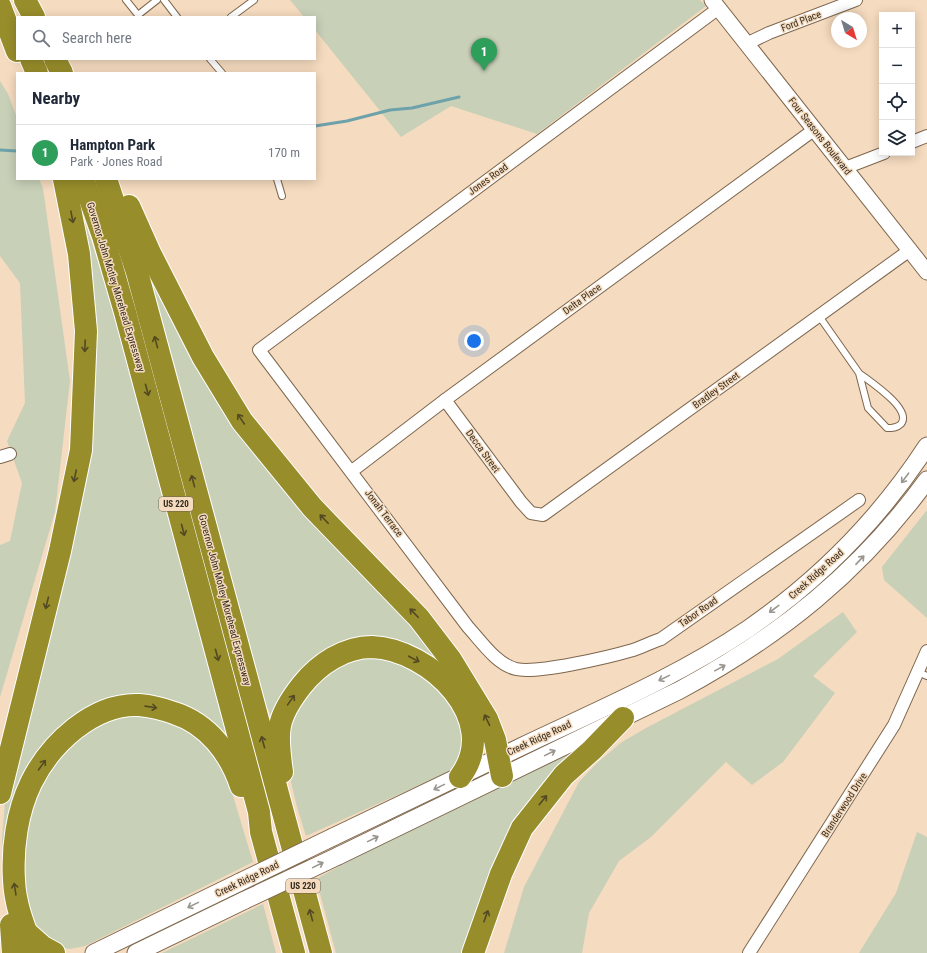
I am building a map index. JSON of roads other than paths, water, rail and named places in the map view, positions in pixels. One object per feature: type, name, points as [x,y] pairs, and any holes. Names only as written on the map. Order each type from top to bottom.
[{"type":"highway","points":[[0,0],[16,30]]},
{"type":"highway","points":[[25,0],[33,16]]},
{"type":"highway","points":[[0,6],[16,47]]},
{"type":"highway","points":[[21,60],[27,72]]},
{"type":"highway","points":[[30,60],[36,72]]},
{"type":"highway","points":[[56,60],[62,72]]},
{"type":"highway","points":[[0,793],[60,551],[81,450],[86,330],[79,254],[64,180]]},
{"type":"highway","name":"Governor John Motley Morehead Expressway","points":[[83,180],[103,236],[160,437],[259,812],[261,832],[294,953]]},
{"type":"highway","name":"Governor John Motley Morehead Expressway","points":[[106,180],[137,272],[275,790],[286,819],[321,953]]},
{"type":"highway","points":[[117,180],[150,253],[203,357],[242,421],[312,507],[419,618],[451,660],[487,719],[501,767]]},
{"type":"highway","points":[[286,819],[284,784],[278,749],[280,719],[289,701],[322,665],[338,655],[354,650],[372,647],[410,657],[432,670],[454,692],[468,712],[473,727],[473,742],[470,756],[466,768],[460,777]]},
{"type":"highway","points":[[13,953],[20,937],[19,914],[14,881],[16,838],[18,822],[30,784],[62,741],[90,718],[106,711],[124,706],[139,705],[160,708],[190,718],[208,733],[223,750],[236,772],[251,816],[261,832]]},
{"type":"highway","points":[[473,953],[501,874],[522,828],[564,775],[592,750],[623,718]]},
{"type":"highway","points":[[0,890],[20,937],[34,953]]},
{"type":"highway","points":[[20,937],[54,953]]},
{"type":"main road","name":"Creek Ridge Road","points":[[136,953],[338,856],[671,674],[747,629],[795,593],[827,566],[887,501],[927,446]]},
{"type":"main road","name":"Creek Ridge Road","points":[[94,953],[460,777],[501,767],[623,718],[727,665],[770,636],[807,608],[853,567],[902,512],[927,480]]},
{"type":"street","name":"Ford Place","points":[[748,43],[769,33],[856,0]]},
{"type":"street","name":"Four Seasons Boulevard","points":[[716,4],[927,272]]},
{"type":"street","name":"Jones Road","points":[[259,350],[716,4]]},
{"type":"street","name":"Delta Place","points":[[352,471],[445,400],[815,129]]},
{"type":"street","points":[[915,141],[927,136]]},
{"type":"street","points":[[845,168],[879,155]]},
{"type":"street","name":"Bradley Street","points":[[521,502],[531,513],[543,515],[910,250]]},
{"type":"street","name":"Jonah Terrace","points":[[259,350],[352,471],[468,627],[499,660],[515,668]]},
{"type":"street","name":"Decca Street","points":[[445,400],[521,502]]},
{"type":"street","name":"Tabor Road","points":[[515,668],[532,670],[576,662],[634,650],[661,638],[859,500]]},
{"type":"street","name":"Branderwood Drive","points":[[749,953],[894,725],[923,674],[927,651]]},
{"type":"lane","points":[[126,0],[138,15],[157,0]]},
{"type":"lane","points":[[164,0],[176,16]]},
{"type":"lane","points":[[231,16],[254,0]]},
{"type":"lane","points":[[211,60],[221,72]]},
{"type":"lane","points":[[277,180],[282,196]]},
{"type":"lane","points":[[819,316],[859,373],[888,395],[903,413],[904,420],[900,425],[893,428],[887,428],[868,408],[859,373]]},
{"type":"waterway","points":[[316,126],[347,121],[390,110],[412,108],[459,97]]},
{"type":"waterway","points":[[0,150],[16,151]]},
{"type":"place","name":"Hampton Park","points":[[484,71]]}]
